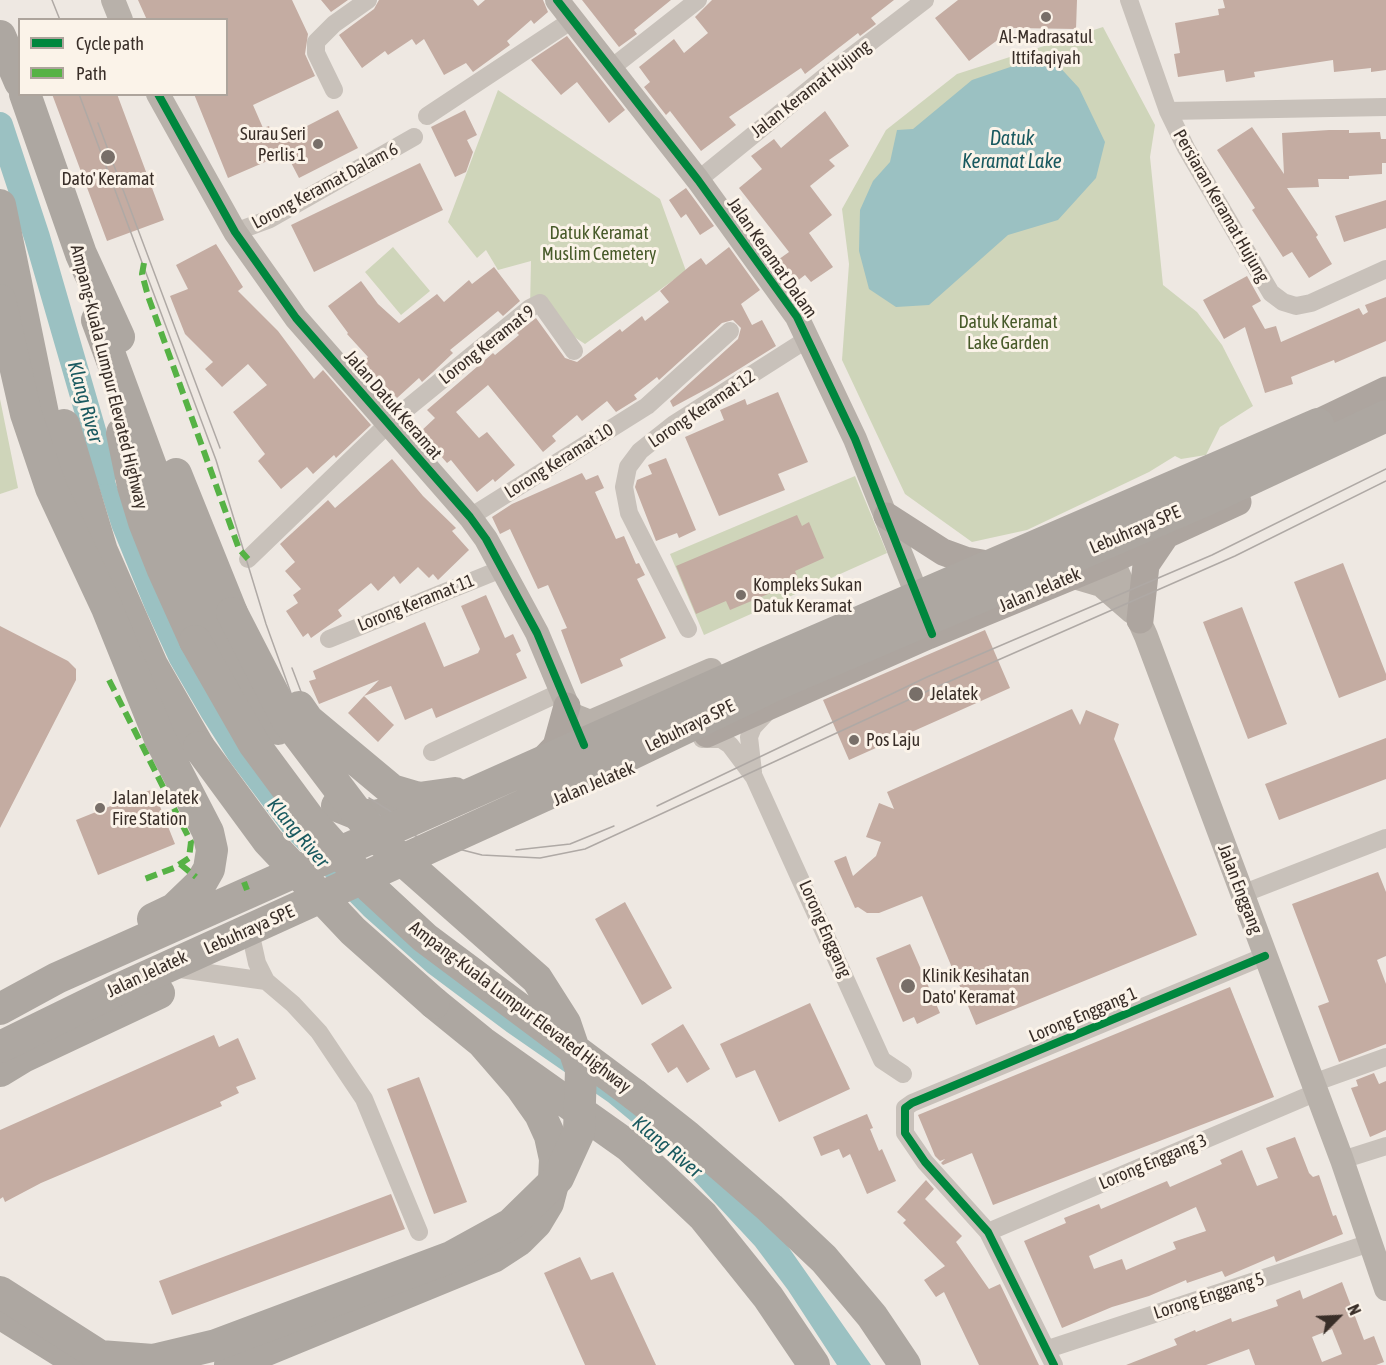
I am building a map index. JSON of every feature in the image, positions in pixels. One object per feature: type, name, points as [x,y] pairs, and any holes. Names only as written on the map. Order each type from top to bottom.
[{"type":"highway","points":[[0,36],[18,77]]},
{"type":"highway","name":"Ampang-Kuala Lumpur Elevated Highway","points":[[26,96],[81,254],[133,486],[163,570],[195,641],[254,744],[311,821],[371,888],[425,938],[687,1136],[770,1208],[824,1259],[872,1316],[904,1365]]},
{"type":"highway","points":[[0,204],[59,489],[85,569],[114,638],[157,728],[209,822],[214,837],[216,867],[203,895],[185,909],[133,940]]},
{"type":"highway","points":[[0,204],[102,551],[152,665],[199,747],[268,841],[353,931],[482,1042],[630,1147],[703,1216],[768,1297],[814,1365]]},
{"type":"highway","points":[[0,1292],[100,1356],[153,1360],[216,1345],[451,1257],[511,1224],[558,1178],[579,1132],[581,1070],[566,1023],[537,979],[374,835],[287,720],[232,613],[138,380],[81,254]]},
{"type":"highway","points":[[0,300],[26,414],[51,488],[107,608],[160,739],[208,832],[212,850],[209,868],[201,884],[174,909],[0,991]]},
{"type":"highway","points":[[97,320],[190,572],[234,659],[281,735],[323,793],[339,808],[357,814],[375,816],[447,801]]},
{"type":"highway","name":"Lebuhraya SPE","points":[[0,1009],[57,978],[764,663],[1386,394]]},
{"type":"highway","name":"Lebuhraya SPE","points":[[0,1048],[543,780],[775,685],[1206,500],[1386,416]]},
{"type":"highway","points":[[232,613],[308,720],[392,790],[420,798],[461,793],[764,663]]},
{"type":"highway","points":[[0,1071],[543,780]]},
{"type":"highway","points":[[230,1365],[493,1257],[519,1240],[537,1223],[548,1203],[554,1180],[555,1159],[550,1136],[540,1114],[521,1087],[482,1042]]},
{"type":"highway","points":[[0,1313],[83,1365]]},
{"type":"main road","name":"Jalan Jelatek","points":[[0,1000],[383,832],[447,801],[543,780],[584,745],[920,603],[1010,568],[1386,390]]},
{"type":"main road","name":"Jalan Jelatek","points":[[0,1048],[16,1035],[257,923],[399,861],[638,765],[932,634],[1074,577],[1386,433]]},
{"type":"main road","points":[[887,516],[943,552],[965,560],[1010,568]]},
{"type":"main road","points":[[1140,620],[1146,565],[1166,536]]},
{"type":"main road","points":[[1070,540],[1096,542],[1104,546],[1112,560]]},
{"type":"main road","points":[[543,780],[556,746],[566,704]]},
{"type":"main road","points":[[584,745],[617,764],[638,765]]},
{"type":"street","points":[[112,0],[120,18]]},
{"type":"street","points":[[334,90],[316,53],[316,42],[334,24],[368,0]]},
{"type":"street","name":"Jalan Keramat Dalam","points":[[557,0],[698,180],[787,301],[809,339],[887,516],[932,634]]},
{"type":"street","points":[[610,69],[698,0]]},
{"type":"street","name":"Jalan Keramat Hujung","points":[[698,180],[822,79],[926,0]]},
{"type":"street","name":"Persiaran Keramat Hujung","points":[[1129,0],[1168,111],[1262,281],[1283,302],[1296,306],[1311,303],[1386,269]]},
{"type":"street","points":[[427,116],[572,20]]},
{"type":"street","name":"Jalan Datuk Keramat","points":[[159,96],[235,232],[296,318],[470,517],[504,568],[537,633],[584,745]]},
{"type":"street","points":[[1168,111],[1386,107]]},
{"type":"street","name":"Lorong Keramat Dalam 6","points":[[235,232],[270,219],[414,137]]},
{"type":"street","name":"Lorong Keramat 9","points":[[389,423],[530,308],[540,303],[574,351]]},
{"type":"street","name":"Lorong Keramat 10","points":[[470,517],[647,406],[730,332]]},
{"type":"street","name":"Lorong Keramat 12","points":[[688,629],[629,513],[624,487],[628,467],[640,451],[674,424],[809,339]]},
{"type":"street","points":[[647,406],[674,424]]},
{"type":"street","points":[[248,559],[389,423]]},
{"type":"street","name":"Jalan Enggang","points":[[1112,560],[1140,620],[1342,1160],[1386,1289]]},
{"type":"street","name":"Lorong Keramat 11","points":[[329,639],[504,568]]},
{"type":"street","points":[[432,752],[566,704],[590,722],[897,590],[908,571]]},
{"type":"street","points":[[1074,577],[1101,585],[1113,593],[1140,620]]},
{"type":"street","name":"Lorong Enggang","points":[[754,777],[749,744],[753,727],[761,716],[782,700]]},
{"type":"street","name":"Lorong Enggang","points":[[694,740],[721,739],[730,745],[754,777],[882,1060],[903,1074]]},
{"type":"street","points":[[1242,894],[1386,838]]},
{"type":"street","points":[[257,923],[252,946],[266,981],[293,1004],[319,1032],[364,1099],[420,1232]]},
{"type":"street","name":"Lorong Enggang 1","points":[[988,1232],[925,1162],[905,1133],[903,1117],[906,1108],[912,1103],[1265,956]]},
{"type":"street","points":[[160,967],[266,981]]},
{"type":"street","name":"Lorong Enggang 3","points":[[988,1232],[1386,1057]]},
{"type":"street","points":[[1342,1160],[1386,1146]]},
{"type":"street","points":[[988,1232],[1051,1357]]},
{"type":"street","name":"Lorong Enggang 5","points":[[1051,1357],[1370,1243]]},
{"type":"green space","name":"Datuk Keramat Lake Garden","points":[[1103,27],[1155,125],[1150,157],[1163,285],[1197,312],[1222,345],[1253,406],[1220,427],[1206,455],[1181,459],[1175,456],[1149,472],[1027,530],[972,542],[905,494],[842,360],[849,264],[842,209],[886,130],[957,74]]},
{"type":"green space","name":"Datuk Keramat Muslim Cemetery","points":[[498,90],[660,199],[686,271],[585,344],[530,308],[531,261],[498,270],[486,250],[477,258],[448,222]]},
{"type":"green space","points":[[393,247],[430,291],[401,315],[365,272]]},
{"type":"green space","points":[[0,399],[18,488],[0,494]]},
{"type":"green space","name":"Kompleks Sukan Datuk Keramat","points":[[855,476],[887,553],[704,635],[670,554]]},
{"type":"water","name":"Datuk Keramat Lake","points":[[1025,62],[1055,62],[1079,88],[1105,142],[1096,178],[1058,220],[1008,235],[929,305],[896,307],[869,289],[859,251],[860,210],[873,181],[890,162],[897,130],[913,129],[972,80]]},
{"type":"water","points":[[103,435],[112,472],[136,542],[238,742],[615,1095],[780,1235],[871,1365],[837,1365],[788,1290],[755,1246],[666,1150],[608,1102],[507,1032],[428,973],[364,916],[285,835],[230,762],[202,718],[170,663],[146,611],[112,528],[85,443]]},
{"type":"building","points":[[138,0],[292,0],[308,34],[305,54],[315,76],[253,105],[263,128],[269,126],[276,142],[338,110],[358,148],[299,178],[286,153],[228,178],[195,96],[228,96],[228,18],[146,18]]},
{"type":"building","points":[[321,0],[348,0],[331,12]]},
{"type":"building","points":[[379,0],[473,0],[478,6],[485,0],[543,0],[548,12],[534,24],[531,20],[507,41],[510,45],[473,72],[466,63],[444,75],[424,39],[416,45],[412,39],[388,55],[385,51],[362,68],[339,35],[374,9]]},
{"type":"building","points":[[582,0],[671,0],[634,30],[637,34],[619,47]]},
{"type":"building","points":[[712,0],[894,0],[871,18],[876,24],[860,36],[858,33],[805,74],[801,68],[729,117],[736,125],[701,151],[670,111],[666,115],[644,87],[650,82],[639,67],[674,39],[684,53],[708,33],[695,17]]},
{"type":"building","points":[[958,0],[1077,0],[1076,29],[1014,28],[969,61],[935,18]]},
{"type":"building","points":[[1223,0],[1386,0],[1386,70],[1371,72],[1371,68],[1334,72],[1333,60],[1254,72],[1255,77],[1226,82],[1224,70],[1178,77],[1174,54],[1180,53],[1175,23],[1219,15],[1218,9],[1225,8]]},
{"type":"building","points":[[567,36],[625,110],[609,123],[577,82],[561,95],[531,60]]},
{"type":"building","name":"Dato' Keramat","points":[[53,96],[118,96],[164,220],[107,241]]},
{"type":"building","points":[[465,110],[477,135],[467,140],[473,152],[466,172],[455,177],[431,127]]},
{"type":"building","points":[[825,111],[849,146],[829,160],[835,166],[810,186],[832,215],[809,233],[833,267],[811,282],[805,275],[792,285],[775,262],[789,252],[739,188],[762,169],[751,156],[774,139],[781,148]]},
{"type":"building","points":[[1252,127],[1284,174],[1282,133],[1349,130],[1349,133],[1380,132],[1381,139],[1386,139],[1386,163],[1382,163],[1382,174],[1349,176],[1349,179],[1318,179],[1319,187],[1287,188],[1318,235],[1316,237],[1332,264],[1309,278],[1292,252],[1283,257],[1252,210],[1255,208],[1217,150]]},
{"type":"building","points":[[420,163],[443,210],[314,272],[291,225]]},
{"type":"building","points":[[686,188],[714,226],[700,235],[686,214],[681,218],[669,200]]},
{"type":"building","points":[[1386,200],[1386,228],[1344,242],[1335,216]]},
{"type":"building","points":[[216,244],[243,287],[238,291],[278,331],[314,379],[323,370],[371,425],[336,458],[334,455],[313,474],[307,467],[281,489],[258,461],[265,454],[233,412],[267,385],[248,364],[222,387],[205,369],[213,362],[185,334],[170,296],[188,289],[176,265]]},
{"type":"building","points":[[729,247],[760,290],[741,304],[752,325],[762,320],[776,346],[712,386],[673,407],[670,401],[738,339],[741,328],[733,320],[722,323],[659,380],[657,377],[634,395],[637,399],[616,412],[607,401],[582,421],[577,415],[552,436],[556,441],[543,452],[488,385],[456,412],[479,438],[487,432],[515,465],[495,482],[493,479],[477,492],[451,460],[447,463],[420,432],[435,418],[427,410],[493,353],[495,355],[519,335],[517,333],[536,318],[565,358],[577,362],[620,329],[622,332],[642,316],[645,321],[669,302],[660,291],[690,266],[701,258],[706,265]]},
{"type":"building","points":[[494,267],[520,301],[503,316],[498,311],[450,350],[453,353],[422,382],[419,378],[397,398],[362,363],[368,357],[347,334],[328,306],[361,281],[378,304],[399,323],[437,294],[444,302],[469,280],[472,284]]},
{"type":"building","points":[[1247,276],[1261,301],[1252,306],[1265,329],[1276,326],[1281,342],[1359,308],[1363,315],[1368,312],[1365,305],[1386,297],[1386,341],[1335,363],[1334,360],[1291,377],[1293,384],[1265,393],[1245,327],[1224,339],[1203,300]]},
{"type":"building","points":[[778,392],[808,462],[778,474],[785,490],[719,516],[685,437],[724,420],[720,410],[745,399],[747,405]]},
{"type":"building","points":[[666,458],[696,530],[679,538],[677,533],[656,541],[635,487],[637,480],[652,474],[648,465]]},
{"type":"building","points":[[392,459],[423,496],[456,528],[452,531],[469,550],[438,580],[433,574],[429,578],[418,567],[400,584],[394,576],[378,591],[371,583],[338,610],[342,616],[311,638],[308,633],[303,637],[286,611],[298,603],[293,595],[301,589],[285,571],[295,562],[280,544],[328,500],[335,508]]},
{"type":"building","points":[[582,473],[586,480],[598,475],[604,488],[595,492],[616,539],[624,536],[636,564],[639,563],[645,575],[637,579],[666,638],[620,659],[623,666],[581,684],[561,630],[567,628],[548,585],[538,589],[510,529],[500,534],[492,517],[512,504]]},
{"type":"building","points":[[797,515],[802,526],[809,522],[824,558],[795,571],[799,581],[730,610],[726,601],[696,614],[676,566]]},
{"type":"building","points":[[1343,563],[1386,674],[1386,680],[1339,698],[1294,582]]},
{"type":"building","points":[[486,595],[505,638],[513,634],[521,651],[516,654],[527,678],[436,718],[432,708],[405,720],[391,686],[364,696],[394,725],[378,742],[348,713],[379,680],[319,704],[309,681],[316,679],[313,671],[425,622],[444,667],[478,653],[480,649],[461,606]]},
{"type":"building","points":[[1242,607],[1287,724],[1248,739],[1203,622]]},
{"type":"building","points":[[0,626],[68,661],[76,669],[76,680],[0,828]]},
{"type":"building","name":"Jelatek","points":[[985,630],[1010,688],[849,760],[823,700]]},
{"type":"building","points":[[1072,709],[1080,725],[1086,710],[1119,724],[1114,739],[1197,935],[976,1025],[922,896],[879,913],[867,913],[858,907],[855,908],[834,861],[846,856],[853,876],[876,856],[881,842],[866,837],[879,803],[894,809],[887,792]]},
{"type":"building","points":[[1386,738],[1386,779],[1279,820],[1265,784]]},
{"type":"building","points":[[153,789],[175,844],[98,875],[76,820]]},
{"type":"building","points":[[1378,872],[1386,892],[1386,956],[1377,960],[1386,984],[1386,1044],[1339,1062],[1318,1006],[1329,1002],[1292,904]]},
{"type":"building","points":[[625,902],[672,988],[642,1005],[595,919]]},
{"type":"building","name":"Klinik Kesihatan Dato' Keramat","points":[[910,944],[940,1013],[917,1024],[914,1017],[903,1022],[876,958]]},
{"type":"building","points":[[1230,987],[1274,1097],[993,1205],[972,1153],[943,1165],[941,1163],[945,1159],[940,1161],[935,1156],[918,1115]]},
{"type":"building","points":[[810,1003],[850,1089],[779,1122],[755,1070],[736,1078],[720,1044]]},
{"type":"building","points":[[683,1024],[710,1069],[687,1083],[677,1067],[668,1073],[651,1044]]},
{"type":"building","points":[[214,1035],[219,1047],[238,1038],[256,1079],[236,1087],[239,1093],[220,1102],[222,1106],[41,1183],[5,1202],[3,1197],[0,1199],[0,1130]]},
{"type":"building","points":[[1374,1073],[1379,1084],[1386,1081],[1386,1130],[1370,1137],[1351,1088],[1358,1086],[1356,1080]]},
{"type":"building","points":[[419,1077],[467,1202],[434,1214],[387,1089]]},
{"type":"building","points":[[867,1114],[879,1151],[882,1149],[896,1181],[867,1194],[850,1154],[843,1158],[839,1149],[821,1156],[813,1137]]},
{"type":"building","points":[[1295,1137],[1309,1173],[1313,1177],[1319,1175],[1333,1216],[1336,1215],[1343,1234],[1276,1262],[1274,1256],[1225,1277],[1222,1271],[1187,1283],[1186,1280],[1062,1328],[1024,1241],[1066,1223],[1064,1218],[1099,1204],[1101,1209],[1167,1181],[1170,1187],[1222,1164],[1220,1160],[1242,1150],[1257,1186],[1278,1178],[1266,1148]],"holes":[[[1196,1207],[1206,1231],[1173,1242],[1176,1249],[1126,1270],[1122,1259],[1094,1269],[1089,1256]]]},
{"type":"building","points":[[926,1180],[934,1189],[925,1199],[962,1236],[956,1242],[989,1289],[1000,1284],[1039,1365],[979,1365],[944,1292],[936,1297],[924,1280],[945,1266],[903,1223],[906,1220],[897,1212]]},
{"type":"building","points":[[391,1194],[405,1229],[172,1315],[159,1281]]},
{"type":"building","points":[[580,1257],[591,1280],[613,1272],[656,1365],[585,1365],[544,1273]]},
{"type":"building","points":[[1342,1282],[1364,1340],[1374,1336],[1384,1362],[1376,1365],[1255,1365],[1249,1349],[1206,1365],[1126,1365],[1177,1345],[1174,1339],[1195,1330],[1196,1332],[1231,1318],[1232,1322],[1278,1306],[1276,1300],[1300,1290],[1303,1299]],"holes":[[[1332,1329],[1342,1354],[1322,1362],[1312,1337]]]},
{"type":"waterway","name":"Klang River","points":[[0,125],[37,237],[105,472]]},
{"type":"tram line","points":[[52,0],[59,18]]},
{"type":"tram line","points":[[80,96],[216,460],[266,624],[296,707],[327,763],[363,803],[398,829],[431,842],[482,855],[540,858],[585,849],[932,689],[1235,556],[1386,481]]},
{"type":"tram line","points":[[98,123],[220,448]]},
{"type":"tram line","points":[[657,806],[927,677],[1212,555],[1386,469]]},
{"type":"tram line","points":[[292,668],[311,718]]},
{"type":"tram line","points":[[369,798],[422,831]]},
{"type":"tram line","points":[[516,850],[570,844],[614,826]]},
{"type":"marked path","points":[[144,263],[142,274],[148,296],[239,549],[248,559]]},
{"type":"marked path","points":[[109,680],[191,842],[189,858],[174,868],[142,880]]},
{"type":"marked path","points":[[180,864],[196,877]]},
{"type":"marked path","points":[[244,882],[247,890]]},
{"type":"cycle path","points":[[557,0],[698,180],[797,317],[855,439],[932,634]]},
{"type":"cycle path","points":[[159,96],[235,232],[296,318],[470,517],[486,539],[537,633],[584,745]]},
{"type":"cycle path","points":[[1054,1365],[988,1232],[925,1162],[905,1133],[905,1108],[912,1103],[1265,956]]},
{"type":"place","name":"Al-Madrasatul Ittifaqiyah","points":[[1046,17]]},
{"type":"place","name":"Surau Seri Perlis 1","points":[[318,144]]},
{"type":"place","name":"Dato' Keramat","points":[[108,157]]},
{"type":"place","name":"Kompleks Sukan Datuk Keramat","points":[[741,595]]},
{"type":"place","name":"Jelatek","points":[[916,694]]},
{"type":"place","name":"Pos Laju","points":[[854,740]]},
{"type":"place","name":"Jalan Jelatek Fire Station","points":[[100,808]]},
{"type":"place","name":"Klinik Kesihatan Dato' Keramat","points":[[908,986]]}]
